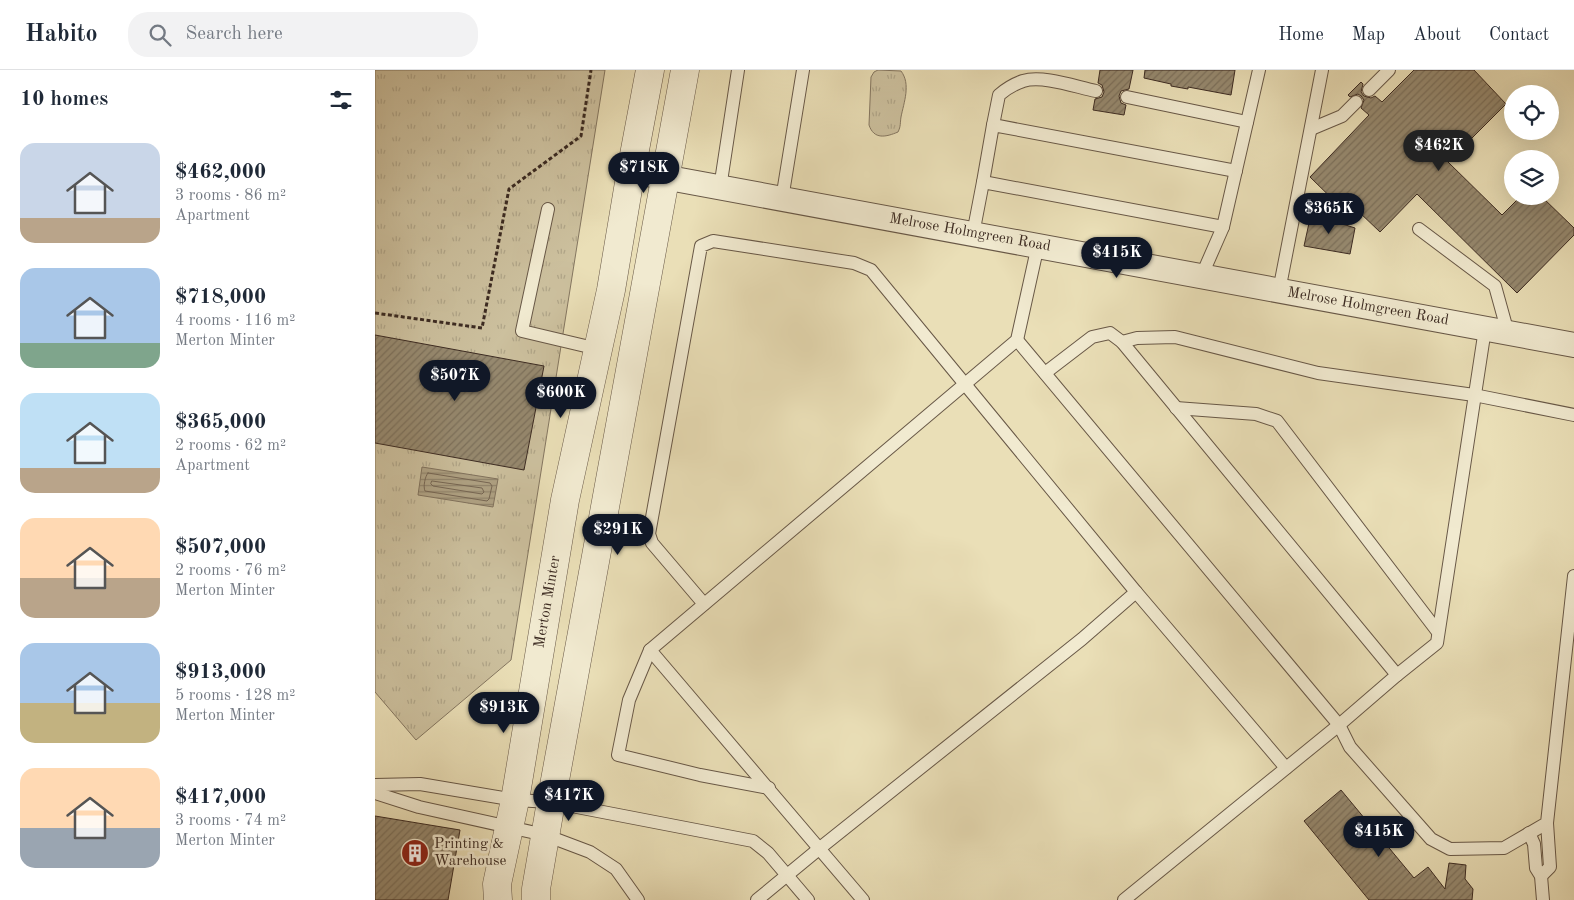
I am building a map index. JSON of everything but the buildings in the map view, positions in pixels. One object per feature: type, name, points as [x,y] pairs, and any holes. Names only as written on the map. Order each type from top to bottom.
[{"type":"street","name":"Merton Minter","points":[[498,900],[497,884],[512,813],[565,500],[611,290],[650,70]]},
{"type":"street","points":[[537,900],[536,888],[545,835],[685,70]]},
{"type":"street","name":"Melrose Holmgreen Road","points":[[631,171],[1574,345]]},
{"type":"lane","points":[[719,188],[738,70]]},
{"type":"lane","points":[[783,199],[803,70]]},
{"type":"lane","points":[[1202,276],[1223,227],[1259,70]]},
{"type":"lane","points":[[1279,291],[1322,70]]},
{"type":"lane","points":[[1369,90],[1389,70]]},
{"type":"lane","points":[[973,234],[999,95],[1009,87],[1024,81],[1043,80],[1097,91]]},
{"type":"lane","points":[[1127,98],[1247,122]]},
{"type":"lane","points":[[1311,129],[1342,116],[1356,102]]},
{"type":"lane","points":[[993,125],[1236,171]]},
{"type":"lane","points":[[983,182],[1223,227]]},
{"type":"lane","points":[[548,209],[522,331],[598,349]]},
{"type":"lane","points":[[1419,229],[1495,286],[1508,333]]},
{"type":"lane","points":[[704,604],[652,543],[649,534],[701,246],[713,241],[854,263],[871,270],[1136,592],[1286,768]]},
{"type":"lane","points":[[769,788],[701,775],[619,755],[629,700],[650,650],[1017,340],[1038,245]]},
{"type":"lane","points":[[1124,900],[1437,643],[1485,328]]},
{"type":"lane","points":[[1045,373],[1091,337],[1110,333],[1122,342],[1397,675]]},
{"type":"lane","points":[[1122,342],[1137,338],[1175,337],[1318,373],[1475,395],[1574,415]]},
{"type":"lane","points":[[1017,340],[1339,725],[1351,747],[1431,839],[1450,849],[1504,848],[1547,823]]},
{"type":"lane","points":[[1176,408],[1256,414],[1277,421],[1439,632]]},
{"type":"lane","points":[[1541,876],[1550,867],[1547,823],[1574,576]]},
{"type":"lane","points":[[757,900],[1083,639],[1136,592]]},
{"type":"lane","points":[[650,650],[863,900]]},
{"type":"lane","points":[[375,785],[420,784],[512,813],[545,835],[591,852],[616,869],[637,900]]},
{"type":"lane","points":[[375,793],[419,807],[512,813],[551,802],[753,841],[768,853],[808,900]]},
{"type":"lane","points":[[1529,833],[1534,844],[1536,868],[1541,876],[1543,900]]},
{"type":"path","points":[[375,313],[482,328],[509,189],[581,136],[591,70]]},
{"type":"green space","points":[[375,70],[605,70],[511,660],[416,740],[375,692]]},
{"type":"green space","points":[[878,70],[901,71],[906,82],[906,93],[899,130],[885,136],[874,133],[869,125],[871,77]]},
{"type":"water","points":[[422,467],[498,479],[493,507],[418,495]]},
{"type":"place","name":"Printing & Warehouse","points":[[415,853]]}]
